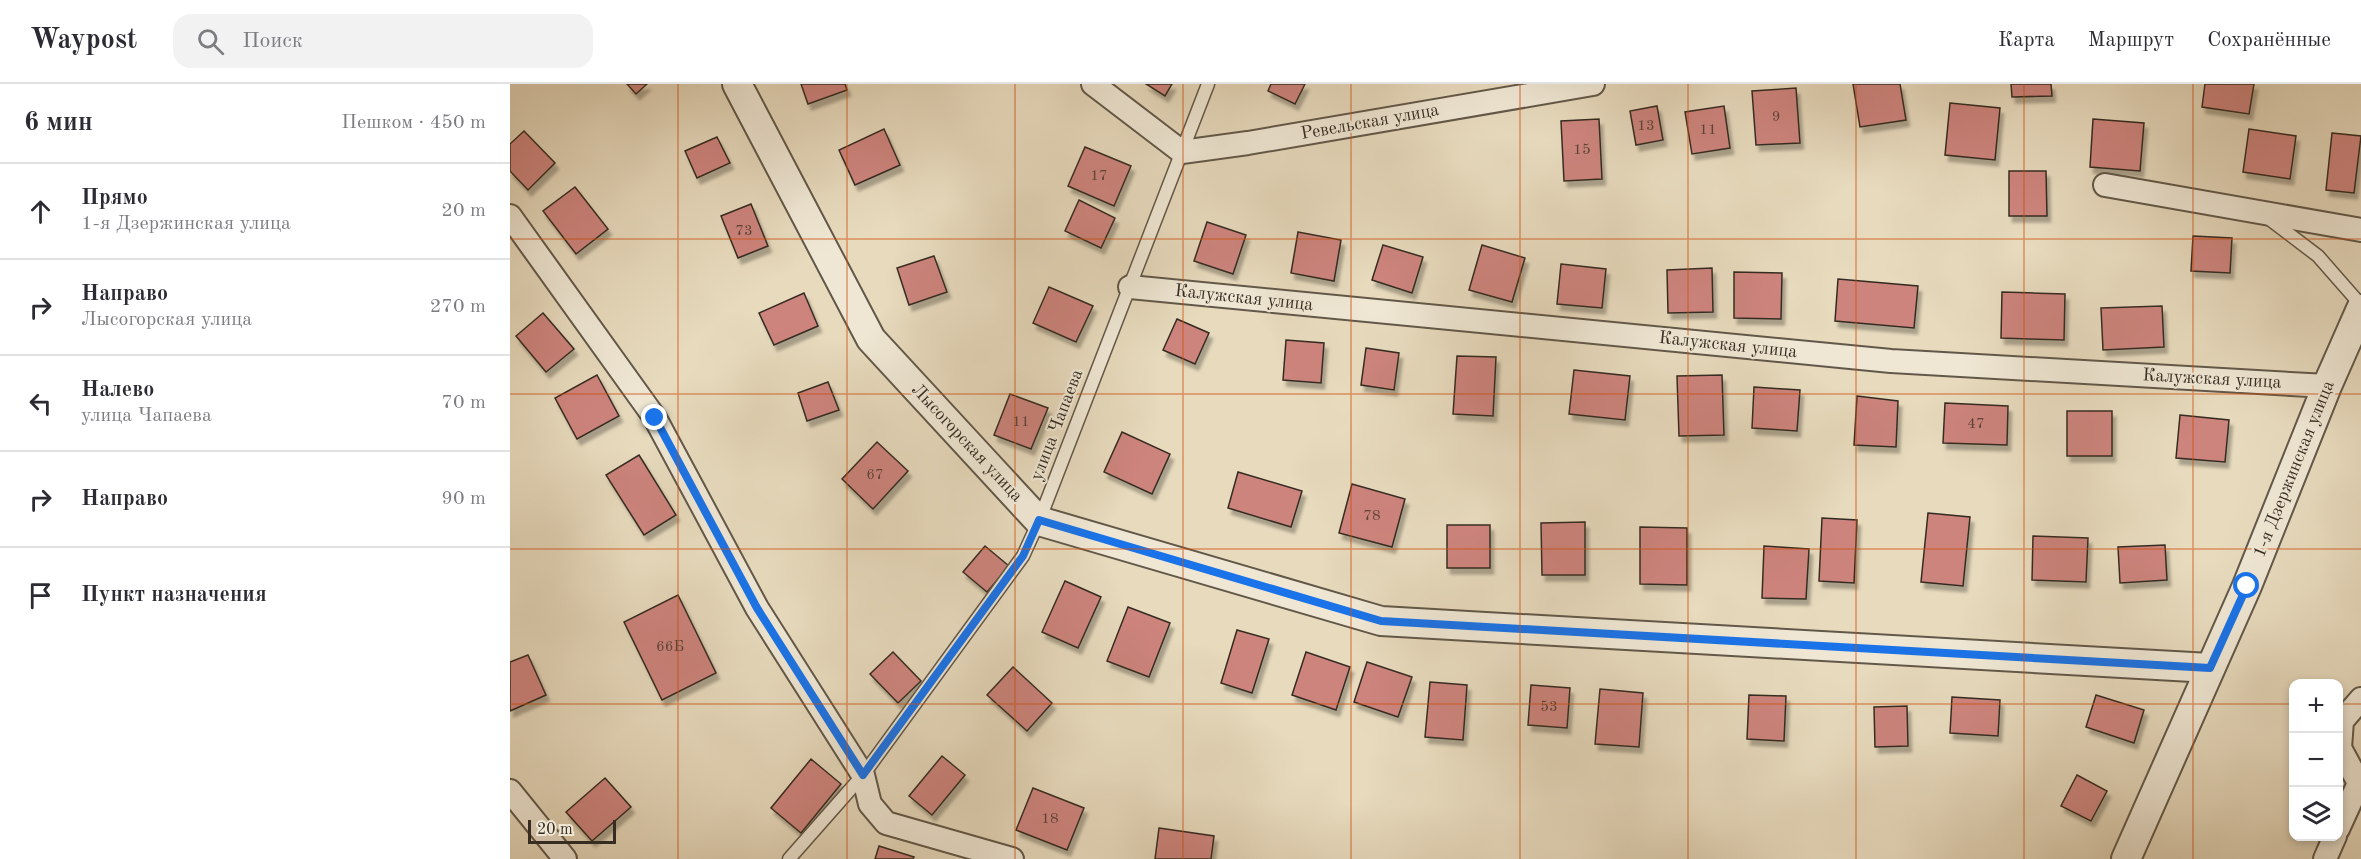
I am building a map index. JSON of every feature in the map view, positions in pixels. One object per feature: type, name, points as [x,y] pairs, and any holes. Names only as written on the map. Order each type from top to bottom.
[{"type":"street","name":"Лысогорская улица","points":[[737,84],[871,339],[1039,520]]},
{"type":"street","points":[[1093,84],[1182,152]]},
{"type":"street","name":"Ревельская улица","points":[[1182,152],[1248,143],[1593,84]]},
{"type":"street","points":[[2105,185],[2361,230]]},
{"type":"street","points":[[510,216],[655,418],[757,608],[863,775],[870,804],[886,824],[1012,859]]},
{"type":"street","name":"Калужская улица","points":[[1130,287],[1891,361],[2327,386]]},
{"type":"street","name":"1-я Дзержинская улица","points":[[2126,859],[2247,586],[2327,386],[2361,309]]},
{"type":"street","points":[[1039,520],[1381,621],[2210,668]]},
{"type":"street","points":[[2343,819],[2360,784],[2340,748],[2342,720],[2361,699]]},
{"type":"street","points":[[510,791],[565,859]]},
{"type":"street","points":[[2325,859],[2333,841]]},
{"type":"lane","name":"улица Чапаева","points":[[789,859],[863,775],[1023,556],[1208,84]]},
{"type":"lane","points":[[2260,212],[2318,256],[2361,305]]},
{"type":"building","points":[[627,84],[647,84],[636,94]]},
{"type":"building","points":[[801,84],[845,84],[847,90],[808,104]]},
{"type":"building","points":[[1146,84],[1172,84],[1165,96]]},
{"type":"building","points":[[1271,84],[1305,84],[1295,104],[1268,91]]},
{"type":"building","points":[[1853,84],[1900,84],[1906,120],[1860,127]]},
{"type":"building","points":[[2011,84],[2051,84],[2052,96],[2012,97]]},
{"type":"building","points":[[2205,84],[2254,84],[2249,114],[2202,107]]},
{"type":"building","points":[[1796,88],[1800,143],[1756,145],[1752,91]]},
{"type":"building","points":[[1950,103],[2000,108],[1995,160],[1945,155]]},
{"type":"building","points":[[1657,106],[1663,140],[1636,145],[1630,111]]},
{"type":"building","points":[[1724,106],[1730,148],[1692,154],[1685,112]]},
{"type":"building","points":[[1599,119],[1602,179],[1564,181],[1561,121]]},
{"type":"building","points":[[2093,119],[2144,123],[2140,171],[2090,167]]},
{"type":"building","points":[[884,129],[900,165],[855,185],[839,150]]},
{"type":"building","points":[[2249,129],[2296,136],[2290,179],[2243,172]]},
{"type":"building","points":[[524,131],[555,163],[528,190],[510,171],[510,144]]},
{"type":"building","points":[[2332,133],[2361,136],[2354,193],[2326,190]]},
{"type":"building","points":[[717,137],[730,163],[697,178],[685,151]]},
{"type":"building","points":[[1085,147],[1131,166],[1114,206],[1068,186]]},
{"type":"building","points":[[2009,171],[2046,171],[2047,216],[2009,216]]},
{"type":"building","points":[[575,187],[608,229],[576,254],[543,211]]},
{"type":"building","points":[[1079,200],[1115,218],[1101,248],[1065,231]]},
{"type":"building","points":[[751,204],[768,246],[738,258],[721,216]]},
{"type":"building","points":[[1207,222],[1246,235],[1233,274],[1194,261]]},
{"type":"building","points":[[1298,232],[1341,240],[1334,281],[1291,273]]},
{"type":"building","points":[[2193,236],[2232,238],[2230,273],[2191,271]]},
{"type":"building","points":[[1383,245],[1423,257],[1412,293],[1372,280]]},
{"type":"building","points":[[1482,245],[1525,258],[1512,302],[1469,290]]},
{"type":"building","points":[[934,256],[947,292],[909,305],[897,268]]},
{"type":"building","points":[[1561,264],[1606,269],[1602,308],[1557,304]]},
{"type":"building","points":[[1712,268],[1713,312],[1668,313],[1667,270]]},
{"type":"building","points":[[1734,272],[1782,273],[1781,319],[1734,318]]},
{"type":"building","points":[[1838,279],[1918,286],[1914,328],[1835,321]]},
{"type":"building","points":[[1049,287],[1093,306],[1076,342],[1033,323]]},
{"type":"building","points":[[2002,292],[2065,294],[2064,340],[2001,338]]},
{"type":"building","points":[[804,293],[818,326],[774,345],[759,313]]},
{"type":"building","points":[[2162,306],[2164,347],[2103,350],[2101,308]]},
{"type":"building","points":[[543,313],[574,349],[546,372],[516,336]]},
{"type":"building","points":[[1177,319],[1209,333],[1195,364],[1163,350]]},
{"type":"building","points":[[1286,340],[1324,343],[1321,383],[1283,380]]},
{"type":"building","points":[[1366,348],[1399,353],[1394,390],[1361,385]]},
{"type":"building","points":[[1457,356],[1496,357],[1493,416],[1453,414]]},
{"type":"building","points":[[1574,370],[1630,376],[1625,420],[1569,414]]},
{"type":"building","points":[[597,375],[619,416],[577,439],[555,398]]},
{"type":"building","points":[[1722,375],[1724,435],[1679,436],[1677,376]]},
{"type":"building","points":[[828,382],[839,410],[807,421],[798,393]]},
{"type":"building","points":[[1754,387],[1800,390],[1797,431],[1752,428]]},
{"type":"building","points":[[1010,394],[1048,408],[1031,449],[994,435]]},
{"type":"building","points":[[1857,396],[1898,401],[1896,447],[1854,445]]},
{"type":"building","points":[[1945,403],[2008,406],[2007,445],[1943,443]]},
{"type":"building","points":[[2067,411],[2112,411],[2112,456],[2067,456]]},
{"type":"building","points":[[2180,415],[2229,420],[2225,462],[2176,458]]},
{"type":"building","points":[[1122,432],[1170,454],[1152,494],[1104,472]]},
{"type":"building","points":[[877,442],[908,471],[873,509],[842,479]]},
{"type":"building","points":[[639,455],[676,515],[644,535],[606,475]]},
{"type":"building","points":[[1238,472],[1302,491],[1291,527],[1228,508]]},
{"type":"building","points":[[1352,484],[1405,499],[1392,547],[1339,533]]},
{"type":"building","points":[[1928,513],[1970,517],[1963,586],[1921,582]]},
{"type":"building","points":[[1822,518],[1857,520],[1854,583],[1819,581]]},
{"type":"building","points":[[1585,522],[1585,575],[1542,575],[1541,523]]},
{"type":"building","points":[[1447,525],[1490,525],[1490,568],[1447,568]]},
{"type":"building","points":[[1640,527],[1687,528],[1687,585],[1640,584]]},
{"type":"building","points":[[2033,536],[2088,538],[2086,582],[2032,580]]},
{"type":"building","points":[[2165,545],[2167,580],[2120,583],[2118,547]]},
{"type":"building","points":[[985,546],[1009,566],[987,592],[963,572]]},
{"type":"building","points":[[1764,546],[1809,549],[1806,599],[1762,598]]},
{"type":"building","points":[[1065,581],[1101,597],[1078,648],[1042,632]]},
{"type":"building","points":[[678,595],[716,673],[662,700],[624,622]]},
{"type":"building","points":[[1128,607],[1170,623],[1149,677],[1107,661]]},
{"type":"building","points":[[1237,630],[1269,639],[1252,693],[1221,683]]},
{"type":"building","points":[[893,652],[921,681],[898,703],[870,674]]},
{"type":"building","points":[[1306,652],[1350,667],[1336,710],[1292,695]]},
{"type":"building","points":[[528,655],[546,695],[510,711],[510,662]]},
{"type":"building","points":[[1367,662],[1412,677],[1398,717],[1354,702]]},
{"type":"building","points":[[1013,667],[1052,703],[1027,731],[987,695]]},
{"type":"building","points":[[1430,682],[1467,685],[1463,740],[1425,737]]},
{"type":"building","points":[[1531,685],[1570,688],[1567,728],[1528,725]]},
{"type":"building","points":[[1600,689],[1643,693],[1639,747],[1595,744]]},
{"type":"building","points":[[1749,695],[1786,696],[1784,741],[1747,739]]},
{"type":"building","points":[[2096,695],[2144,710],[2134,743],[2086,727]]},
{"type":"building","points":[[1952,697],[2000,700],[1998,736],[1950,733]]},
{"type":"building","points":[[1907,706],[1908,746],[1875,747],[1874,707]]},
{"type":"building","points":[[942,756],[965,775],[932,815],[909,796]]},
{"type":"building","points":[[811,759],[841,784],[801,833],[771,808]]},
{"type":"building","points":[[2077,775],[2107,791],[2091,821],[2061,806]]},
{"type":"building","points":[[605,778],[631,807],[592,841],[566,812]]},
{"type":"building","points":[[1033,788],[1084,808],[1067,850],[1016,830]]},
{"type":"building","points":[[1159,828],[1214,836],[1211,859],[1155,859]]},
{"type":"building","points":[[879,846],[914,857],[913,859],[875,859]]},
{"type":"route","points":[[655,418],[757,608],[863,775],[1023,556],[1039,520],[1381,621],[2210,668],[2247,586]]}]
